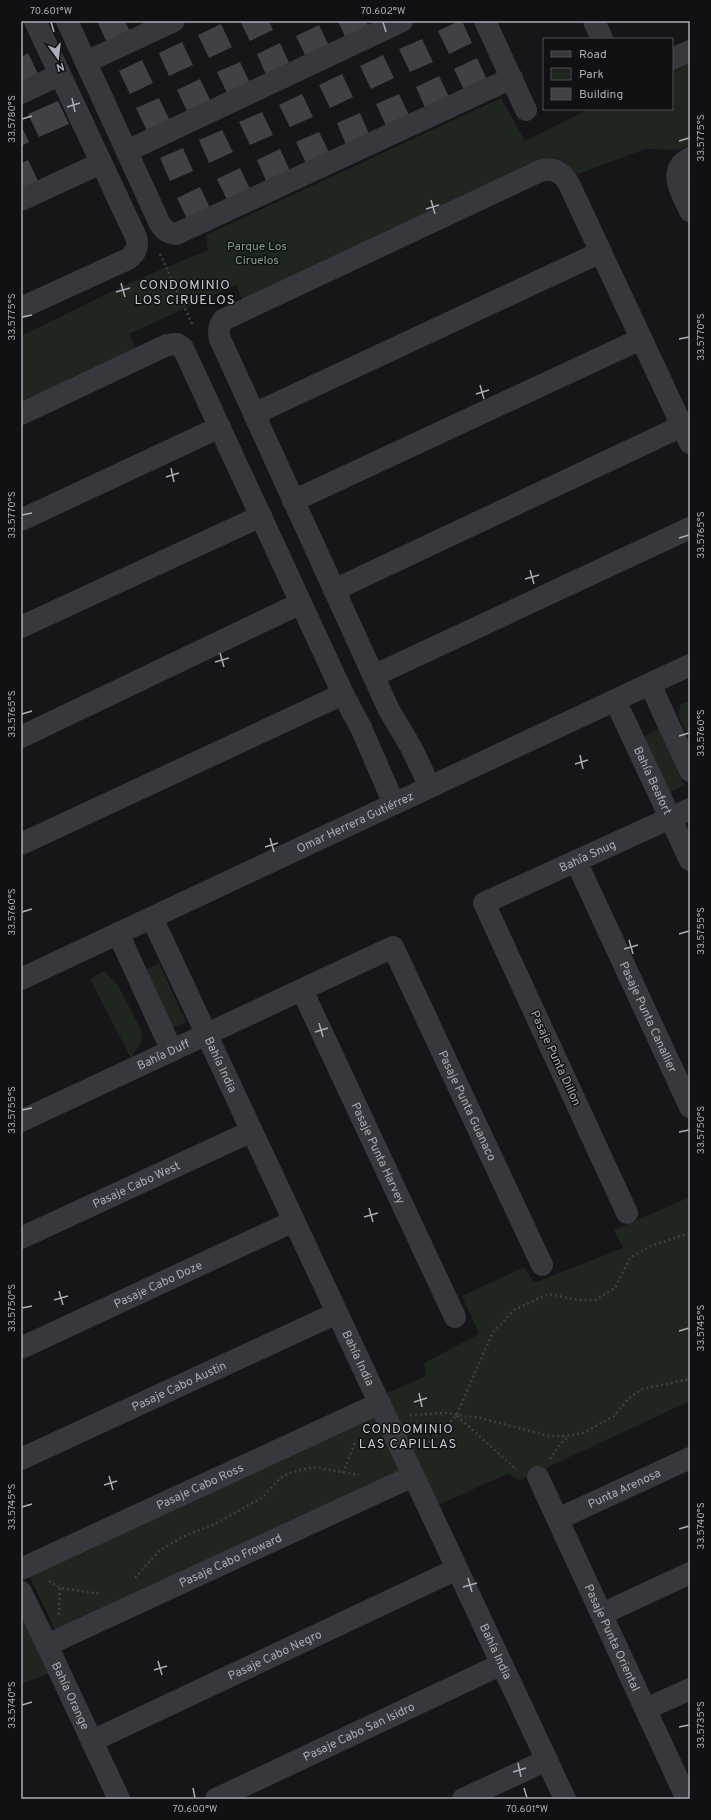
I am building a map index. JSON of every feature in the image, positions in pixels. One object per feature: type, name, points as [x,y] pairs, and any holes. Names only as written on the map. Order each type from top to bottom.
[{"type":"street","points":[[21,308],[128,259],[135,252],[137,247],[136,237],[35,21]]},
{"type":"street","points":[[67,21],[160,224],[164,230],[169,233],[176,234],[512,78]]},
{"type":"street","points":[[86,62],[174,21]]},
{"type":"street","points":[[127,152],[402,21]]},
{"type":"street","points":[[485,21],[526,110]]},
{"type":"street","points":[[594,21],[602,38]]},
{"type":"street","points":[[673,59],[690,51]]},
{"type":"street","points":[[21,93],[59,75]]},
{"type":"street","points":[[690,158],[680,164],[676,177],[690,211]]},
{"type":"street","points":[[21,200],[101,163]]},
{"type":"street","points":[[334,590],[686,435],[569,184],[562,174],[551,169],[545,169],[223,320],[218,332],[220,339],[373,676],[389,710],[412,747],[430,787]]},
{"type":"street","points":[[254,414],[601,252]]},
{"type":"street","points":[[293,501],[641,340]]},
{"type":"street","points":[[21,414],[172,344],[177,344],[183,348],[342,694],[362,730],[394,804]]},
{"type":"street","points":[[21,520],[220,428]]},
{"type":"street","points":[[21,627],[261,516]]},
{"type":"street","points":[[373,676],[690,528]]},
{"type":"street","points":[[21,737],[301,603]]},
{"type":"street","name":"Omar Herrera Gutiérrez","points":[[21,979],[690,665]]},
{"type":"street","points":[[650,684],[690,770]]},
{"type":"street","points":[[21,844],[342,694]]},
{"type":"street","name":"Bahía Beafort","points":[[615,700],[690,860]]},
{"type":"street","name":"Bahía Snug","points":[[484,903],[690,809]]},
{"type":"street","name":"Pasaje Punta Canallier","points":[[576,861],[690,1107]]},
{"type":"street","name":"Pasaje Punta Dillon","points":[[484,903],[627,1213]]},
{"type":"street","name":"Bahía India","points":[[152,918],[565,1799]]},
{"type":"street","points":[[118,933],[172,1051]]},
{"type":"street","name":"Bahía Duff","points":[[21,1121],[393,946]]},
{"type":"street","name":"Pasaje Punta Guanaco","points":[[393,946],[542,1265]]},
{"type":"street","name":"Pasaje Punta Harvey","points":[[302,990],[455,1317]]},
{"type":"street","name":"Pasaje Cabo West","points":[[21,1238],[252,1131]]},
{"type":"street","name":"Pasaje Cabo Doze","points":[[21,1348],[294,1221]]},
{"type":"street","name":"Pasaje Cabo Austin","points":[[21,1459],[337,1312]]},
{"type":"street","name":"Pasaje Cabo Ross","points":[[25,1568],[380,1403]]},
{"type":"street","name":"Punta Arenosa","points":[[558,1519],[690,1458]]},
{"type":"street","name":"Pasaje Cabo Froward","points":[[47,1645],[410,1468]]},
{"type":"street","name":"Pasaje Punta Oriental","points":[[538,1477],[687,1799]]},
{"type":"street","name":"Pasaje Cabo Negro","points":[[92,1741],[457,1569]]},
{"type":"street","points":[[602,1614],[690,1573]]},
{"type":"street","name":"Bahía Orange","points":[[21,1592],[119,1799]]},
{"type":"street","name":"Pasaje Cabo San Isidro","points":[[216,1799],[502,1664]]},
{"type":"street","points":[[646,1709],[690,1689]]},
{"type":"street","points":[[463,1799],[547,1760]]},
{"type":"path","points":[[135,252],[147,250],[157,246],[196,332]]},
{"type":"path","points":[[410,1468],[429,1440],[456,1416],[493,1332],[514,1310],[548,1294],[579,1300],[595,1300],[615,1288],[630,1258],[651,1246],[690,1234]]},
{"type":"path","points":[[456,1416],[480,1418],[549,1436],[568,1436],[583,1433],[614,1416],[628,1399],[642,1389],[690,1379],[690,1383]]},
{"type":"path","points":[[456,1416],[518,1471],[538,1477],[560,1444],[568,1436]]},
{"type":"path","points":[[132,1581],[159,1551],[182,1537],[215,1524],[263,1497],[280,1478],[289,1473],[313,1467],[362,1476]]},
{"type":"path","points":[[25,1568],[60,1588],[105,1594]]},
{"type":"green space","name":"Parque Los Ciruelos","points":[[690,63],[690,145],[678,150],[645,149],[578,174],[563,161],[541,161],[243,302],[236,285],[129,334],[138,353],[21,408],[21,336],[125,285],[208,250],[206,235],[501,98],[525,141],[587,110],[673,110],[673,71]]},
{"type":"green space","points":[[690,701],[690,740],[679,717],[680,705]]},
{"type":"green space","points":[[659,729],[684,785],[669,793],[643,737]]},
{"type":"green space","points":[[159,963],[186,1022],[170,1029],[146,970]]},
{"type":"green space","points":[[104,971],[119,987],[142,1032],[141,1043],[131,1058],[90,979]]},
{"type":"green space","points":[[690,1197],[690,1401],[520,1480],[507,1474],[438,1505],[385,1394],[426,1376],[424,1363],[479,1334],[462,1296],[524,1267],[534,1283],[623,1248],[614,1230]]},
{"type":"green space","points":[[377,1414],[401,1474],[57,1634],[28,1573]]},
{"type":"green space","points":[[21,1614],[50,1673],[21,1684]]},
{"type":"building","points":[[97,21],[125,21],[131,34],[108,45]]},
{"type":"building","points":[[240,21],[269,21],[273,30],[250,41]]},
{"type":"building","points":[[338,21],[366,21],[370,30],[347,41]]},
{"type":"building","points":[[462,21],[472,43],[449,54],[438,31]]},
{"type":"building","points":[[221,24],[232,47],[209,58],[198,35]]},
{"type":"building","points":[[319,25],[330,48],[307,59],[296,36]]},
{"type":"building","points":[[422,39],[433,62],[410,72],[399,49]]},
{"type":"building","points":[[182,42],[193,65],[169,76],[159,53]]},
{"type":"building","points":[[280,43],[291,67],[267,77],[257,54]]},
{"type":"building","points":[[28,53],[39,76],[21,85],[21,57]]},
{"type":"building","points":[[383,55],[394,78],[371,89],[360,66]]},
{"type":"building","points":[[477,58],[488,82],[465,92],[454,69]]},
{"type":"building","points":[[142,60],[153,83],[130,94],[119,71]]},
{"type":"building","points":[[240,62],[251,85],[228,95],[217,72]]},
{"type":"building","points":[[342,74],[353,97],[330,108],[319,85]]},
{"type":"building","points":[[439,76],[450,99],[426,110],[416,87]]},
{"type":"building","points":[[200,79],[211,102],[188,113],[177,90]]},
{"type":"building","points":[[302,94],[313,117],[290,127],[279,105]]},
{"type":"building","points":[[399,94],[410,117],[387,128],[376,104]]},
{"type":"building","points":[[159,98],[170,121],[147,131],[136,108]]},
{"type":"building","points":[[58,101],[69,124],[39,137],[28,114]]},
{"type":"building","points":[[262,112],[273,135],[250,145],[239,122]]},
{"type":"building","points":[[360,113],[370,136],[347,147],[337,123]]},
{"type":"building","points":[[21,125],[29,142],[21,146]]},
{"type":"building","points":[[222,130],[233,152],[209,163],[199,140]]},
{"type":"building","points":[[319,132],[330,154],[307,165],[296,142]]},
{"type":"building","points":[[183,148],[193,171],[170,181],[160,158]]},
{"type":"building","points":[[280,149],[291,173],[267,183],[257,160]]},
{"type":"building","points":[[28,160],[39,183],[21,191],[21,163]]},
{"type":"building","points":[[240,168],[251,191],[228,202],[217,179]]},
{"type":"building","points":[[200,187],[211,210],[188,221],[177,198]]},
{"type":"district","name":"CONDOMINIO LOS CIRUELOS","points":[[185,292]]},
{"type":"district","name":"CONDOMINIO LAS CAPILLAS","points":[[408,1436]]}]
